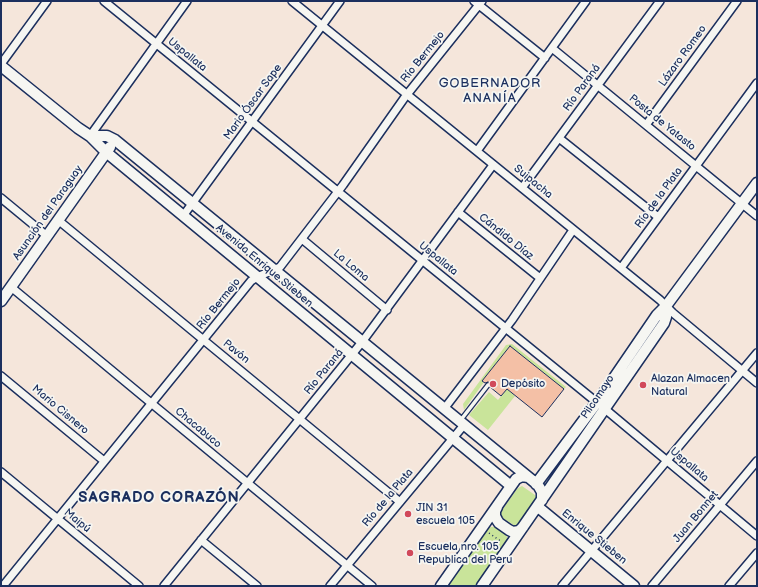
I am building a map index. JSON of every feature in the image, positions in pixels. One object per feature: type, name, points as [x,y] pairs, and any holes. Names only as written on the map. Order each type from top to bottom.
[{"type":"main road","name":"Avenida Enrique Stieben","points":[[1,65],[78,128],[90,136],[106,152],[511,486]]},
{"type":"main road","points":[[90,136],[104,136],[115,140]]},
{"type":"main road","name":"Avenida Enrique Stieben","points":[[115,140],[539,486],[542,492],[540,503]]},
{"type":"main road","name":"Asunción del Paraguay","points":[[1,300],[115,140]]},
{"type":"main road","name":"Pilcomayo","points":[[540,503],[658,313],[666,306],[757,183]]},
{"type":"main road","name":"Pilcomayo","points":[[536,484],[601,405]]},
{"type":"main road","points":[[441,586],[517,478],[520,476],[528,477]]},
{"type":"main road","points":[[482,586],[540,503]]},
{"type":"main road","name":"Enrique Stieben","points":[[540,503],[591,551],[634,586]]},
{"type":"main road","points":[[497,507],[495,513],[496,520],[509,530],[513,532],[517,531],[524,526]]},
{"type":"street","points":[[1,65],[47,1]]},
{"type":"street","name":"Uspallata","points":[[104,1],[601,405],[757,536]]},
{"type":"street","points":[[90,136],[186,1]]},
{"type":"street","name":"Suipacha","points":[[292,1],[621,268],[757,383]]},
{"type":"street","name":"Mario Óscar Sape","points":[[183,216],[340,1]]},
{"type":"street","points":[[477,151],[586,1]]},
{"type":"street","name":"Río Paraná","points":[[522,188],[660,1]]},
{"type":"street","name":"Lázaro Romeo","points":[[646,125],[737,1]]},
{"type":"street","points":[[478,2],[545,58]]},
{"type":"street","name":"Río Bermejo","points":[[5,583],[252,281],[257,276],[280,267],[338,191],[407,94],[478,2]]},
{"type":"street","name":"Posta de Yatasto","points":[[552,48],[757,216]]},
{"type":"street","name":"Río de la Plata","points":[[621,268],[757,83]]},
{"type":"street","points":[[558,138],[658,217]]},
{"type":"street","name":"Río Paraná","points":[[164,586],[352,355],[387,310],[493,165]]},
{"type":"street","points":[[1,198],[47,236]]},
{"type":"street","name":"Cándido Díaz","points":[[458,212],[540,278]]},
{"type":"street","name":"Pavón","points":[[58,220],[400,502]]},
{"type":"street","points":[[444,409],[506,328],[573,230]]},
{"type":"street","name":"La Loma","points":[[302,239],[387,310]]},
{"type":"street","name":"Chacabuco","points":[[11,287],[372,586]]},
{"type":"street","points":[[562,586],[757,353]]},
{"type":"street","name":"Mario Cisnero","points":[[1,376],[104,461]]},
{"type":"street","name":"Río de la Plata","points":[[330,586],[453,438],[462,423]]},
{"type":"street","name":"Juan Bonnet","points":[[652,586],[757,461]]},
{"type":"street","name":"Maipú","points":[[1,472],[139,586]]},
{"type":"street","points":[[201,540],[257,586]]},
{"type":"street","points":[[729,586],[757,553]]},
{"type":"lane","points":[[462,423],[466,412],[488,385]]},
{"type":"path","points":[[486,531],[505,544]]},
{"type":"green space","points":[[512,344],[566,387],[564,389],[510,346],[482,381],[484,382],[464,410],[463,404],[506,345]]},
{"type":"green space","points":[[507,389],[515,396],[488,430],[469,415],[489,392],[498,400]]},
{"type":"green space","points":[[522,486],[535,495],[537,499],[520,523],[515,526],[503,518],[500,513],[517,489]]},
{"type":"green space","points":[[495,527],[505,534],[508,540],[476,586],[447,586],[488,528]]},
{"type":"building","points":[[510,346],[564,389],[542,417],[507,389],[501,396],[490,387],[490,383],[485,383],[482,381]]},
{"type":"place","name":"Depósito","points":[[493,384]]},
{"type":"place","name":"Alazan Almacen Natural","points":[[643,385]]},
{"type":"place","name":"JIN 31 escuela 105","points":[[408,514]]},
{"type":"place","name":"Escuela nro. 105 Republica del Peru","points":[[410,553]]},
{"type":"district","name":"GOBERNADOR ANANÍA","points":[[490,92]]},
{"type":"district","name":"SAGRADO CORAZÓN","points":[[159,498]]}]
